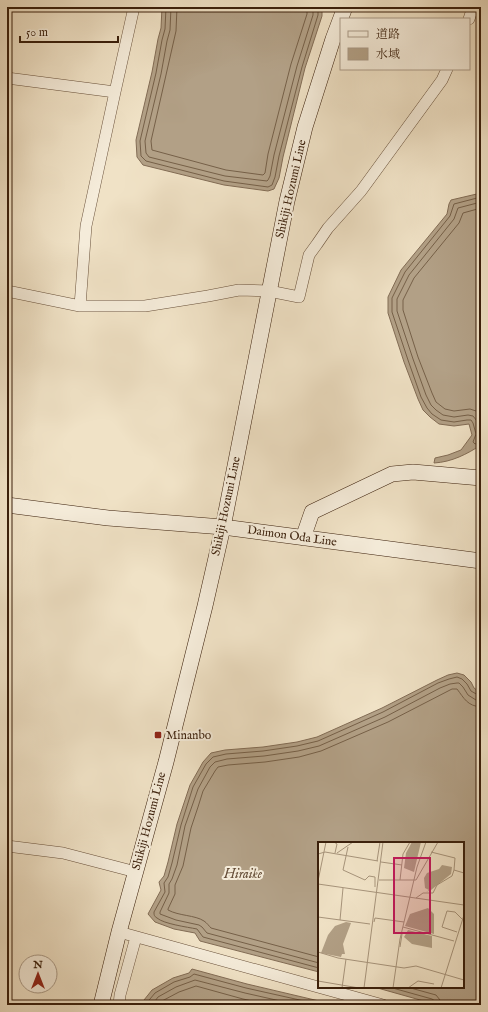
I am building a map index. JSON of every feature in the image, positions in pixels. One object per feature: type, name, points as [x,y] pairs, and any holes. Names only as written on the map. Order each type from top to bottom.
[{"type":"main road","name":"Shikiji Hozumi Line","points":[[341,18],[345,7]]},
{"type":"main road","name":"Shikiji Hozumi Line","points":[[101,1005],[119,932],[166,762],[205,606],[223,527],[287,201],[305,127],[340,21]]},
{"type":"main road","points":[[304,538],[312,512],[392,474],[413,472],[481,478]]},
{"type":"main road","name":"Daimon Oda Line","points":[[7,505],[108,518],[223,527],[481,562]]},
{"type":"street","points":[[80,306],[86,226],[134,7]]},
{"type":"street","points":[[469,18],[473,7]]},
{"type":"street","points":[[7,291],[80,306],[145,306],[239,290],[269,291],[299,298],[309,255],[328,228],[361,191],[442,80],[447,70]]},
{"type":"street","points":[[7,78],[115,92]]},
{"type":"street","points":[[7,846],[63,853],[136,872]]},
{"type":"street","points":[[119,932],[318,987]]},
{"type":"street","points":[[118,1005],[136,937]]},
{"type":"street","points":[[321,988],[383,1005]]},
{"type":"water","points":[[162,7],[322,7],[322,16],[305,68],[279,178],[274,189],[268,191],[224,185],[143,165],[137,157],[136,140],[161,28]]},
{"type":"water","points":[[481,193],[481,445],[459,457],[434,463],[435,458],[461,450],[472,435],[469,424],[454,426],[439,424],[423,410],[404,362],[388,313],[388,297],[401,270],[447,214],[451,200]]},
{"type":"water","name":"Hiraike","points":[[457,673],[464,675],[471,682],[474,688],[481,693],[481,1005],[438,1005],[378,988],[464,988],[464,842],[318,842],[318,972],[200,941],[195,933],[174,929],[155,922],[148,914],[161,890],[159,882],[164,876],[177,824],[190,785],[203,762],[211,753],[297,742],[317,737],[382,708],[448,675]]},
{"type":"water","points":[[192,969],[247,984],[336,1005],[140,1005],[152,990],[173,978],[189,973]]},
{"type":"place","name":"Minanbo","points":[[158,735]]}]
